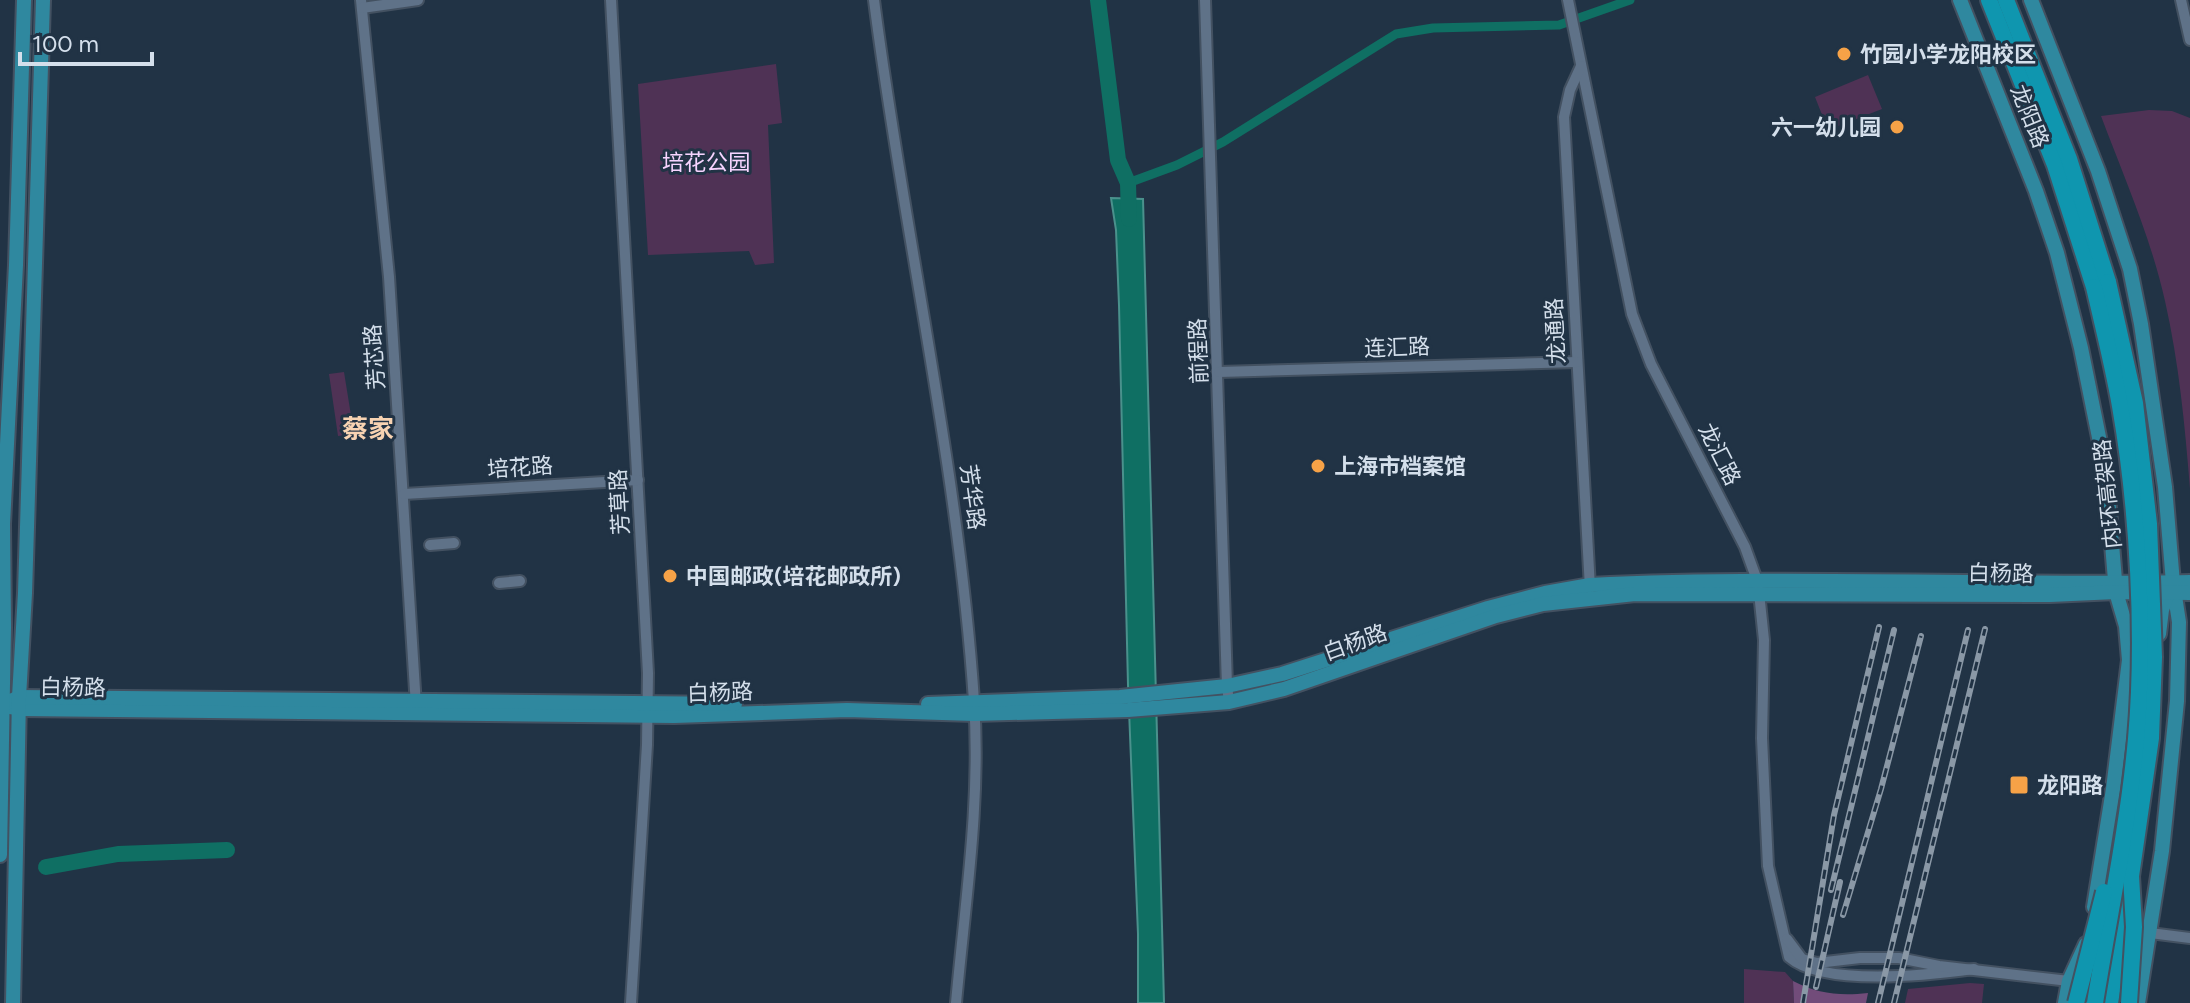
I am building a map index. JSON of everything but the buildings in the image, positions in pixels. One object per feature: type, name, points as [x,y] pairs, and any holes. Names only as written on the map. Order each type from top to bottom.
[{"type":"highway","points":[[1981,0],[2023,84]]},
{"type":"highway","name":"内环高架路","points":[[1989,0],[2101,284],[2135,526],[2139,657],[2136,738],[2123,829],[2091,1003]]},
{"type":"highway","name":"内环高架路","points":[[2006,0],[2069,159],[2135,403],[2150,539],[2154,657],[2151,738],[2114,1003]]},
{"type":"highway","points":[[2076,1003],[2093,929],[2123,829]]},
{"type":"highway","points":[[2129,1003],[2134,927],[2131,876]]},
{"type":"main road","points":[[0,855],[3,524],[24,73],[24,0]]},
{"type":"main road","points":[[13,1003],[43,0]]},
{"type":"main road","name":"龙阳路","points":[[1960,0],[2036,191],[2069,296],[2106,472],[2116,586],[2126,626],[2133,721],[2091,1003]]},
{"type":"main road","name":"龙阳路","points":[[2031,0],[2098,171],[2130,269],[2165,487],[2176,590],[2179,622],[2177,701],[2162,851],[2138,1003]]},
{"type":"main road","name":"白杨路","points":[[1173,700],[1282,674],[1488,608],[1545,593],[1590,591],[1635,594],[1759,588],[2050,595],[2116,586],[2176,590],[2190,582]]},
{"type":"main road","name":"龙阳路","points":[[2114,1003],[2149,785],[2157,704],[2159,630],[2176,590]]},
{"type":"main road","name":"白杨路","points":[[1,705],[648,710],[974,708],[1173,700],[1229,702],[1328,676],[1496,616],[1590,591]]},
{"type":"main road","name":"龙阳路","points":[[2091,1003],[2089,938],[2129,673]]},
{"type":"main road","points":[[2114,1003],[2138,971],[2154,891]]},
{"type":"main road","name":"龙阳路","points":[[2065,1003],[2069,981],[2089,938]]},
{"type":"main road","points":[[2069,981],[2076,1003]]},
{"type":"street","points":[[362,4],[418,0]]},
{"type":"street","name":"芳草路","points":[[611,0],[648,710],[631,1003]]},
{"type":"street","name":"芳华路","points":[[874,0],[885,84],[949,467],[962,567],[974,708],[975,802],[956,1003]]},
{"type":"street","name":"前程路","points":[[1205,0],[1229,702]]},
{"type":"street","name":"龙汇路","points":[[1568,0],[1632,314],[1651,364],[1745,547],[1759,588],[1764,640],[1762,738],[1768,866],[1789,957],[1800,966],[1839,976],[1936,974],[1974,969]]},
{"type":"street","points":[[2181,0],[2190,40]]},
{"type":"street","name":"芳芯路","points":[[362,4],[384,221],[416,707]]},
{"type":"street","name":"龙通路","points":[[1581,66],[1570,90],[1564,117],[1590,591]]},
{"type":"street","name":"连汇路","points":[[1219,372],[1577,362]]},
{"type":"street","name":"培花路","points":[[404,494],[638,480]]},
{"type":"street","points":[[430,545],[454,543]]},
{"type":"street","points":[[499,583],[520,581]]},
{"type":"street","points":[[2150,933],[2190,938]]},
{"type":"street","name":"龙汇路","points":[[1784,934],[1802,959],[1817,963],[1899,958],[2069,981]]},
{"type":"green space","name":"培花公园","points":[[776,64],[782,123],[768,125],[774,263],[755,265],[749,251],[648,255],[638,84]]},
{"type":"green space","points":[[1868,75],[1882,109],[1828,130],[1815,97]]},
{"type":"green space","points":[[2149,110],[2172,111],[2190,118],[2190,489],[2181,395],[2165,301],[2145,231],[2101,116]]},
{"type":"green space","points":[[344,372],[354,434],[338,436],[329,374]]},
{"type":"green space","points":[[1744,969],[1785,972],[1793,981],[1794,1003],[1744,1003]]},
{"type":"green space","points":[[1984,984],[1982,1003],[1905,1003],[1908,989]]},
{"type":"shaded area","points":[[1111,198],[1143,199],[1164,1003],[1138,1003],[1119,305],[1116,230]]},
{"type":"shaded area","points":[[1793,981],[1829,993],[1868,993],[1866,1003],[1794,1003]]},
{"type":"waterway","points":[[1098,0],[1118,160],[1128,183],[1129,219]]},
{"type":"waterway","points":[[1128,183],[1177,165],[1223,142],[1396,34],[1433,28],[1559,25],[1630,0]]},
{"type":"waterway","points":[[46,867],[118,854],[227,850]]},
{"type":"railway","points":[[1803,1003],[1834,815],[1879,627]]},
{"type":"railway","points":[[1894,1003],[1985,629]]},
{"type":"railway","points":[[1831,890],[1894,630]]},
{"type":"railway","points":[[1878,1003],[1968,630]]},
{"type":"railway","points":[[1843,915],[1881,789],[1921,636]]},
{"type":"railway","points":[[1816,987],[1840,882]]},
{"type":"place","name":"竹园小学龙阳校区","points":[[1844,54]]},
{"type":"place","name":"六一幼儿园","points":[[1897,127]]},
{"type":"place","name":"上海市档案馆","points":[[1318,466]]},
{"type":"place","name":"中国邮政(培花邮政所)","points":[[670,576]]},
{"type":"place","name":"龙阳路","points":[[2019,785]]},
{"type":"district","name":"蔡家","points":[[368,429]]}]
